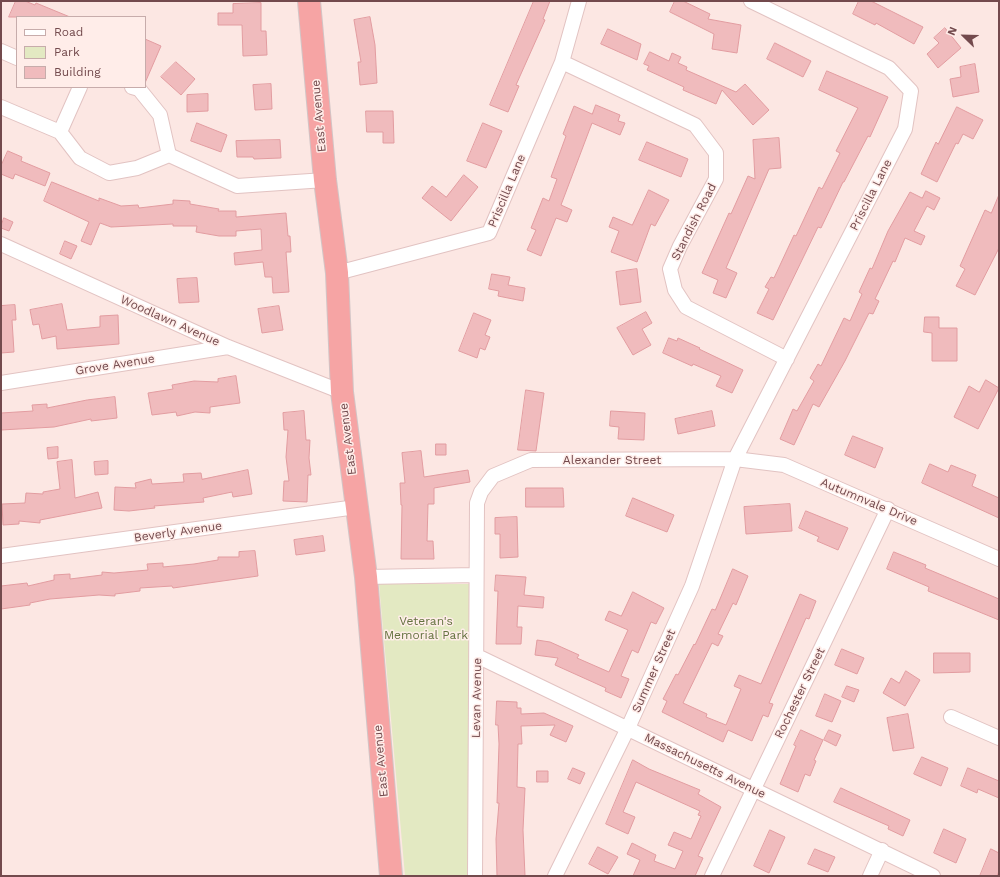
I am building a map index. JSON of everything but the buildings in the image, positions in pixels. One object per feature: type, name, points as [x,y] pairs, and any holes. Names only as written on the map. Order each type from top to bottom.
[{"type":"highway","name":"East Avenue","points":[[309,1],[325,180],[337,273],[342,392],[366,577],[391,876]]},
{"type":"street","name":"Priscilla Lane","points":[[337,273],[489,233],[562,62],[579,1]]},
{"type":"street","name":"Priscilla Lane","points":[[735,460],[905,129],[911,91],[889,68],[752,1]]},
{"type":"street","points":[[1,51],[16,58]]},
{"type":"street","name":"Standish Road","points":[[562,62],[695,125],[716,153],[716,179],[680,246],[670,269],[675,290],[686,306],[787,359]]},
{"type":"street","points":[[60,132],[80,88]]},
{"type":"street","points":[[139,88],[160,115],[169,155]]},
{"type":"street","points":[[1,107],[60,132],[80,158],[109,173],[137,168],[169,155],[237,186],[325,180]]},
{"type":"street","name":"Woodlawn Avenue","points":[[1,244],[228,347],[342,392]]},
{"type":"street","name":"Grove Avenue","points":[[1,383],[228,347]]},
{"type":"street","name":"Alexander Street","points":[[493,476],[531,460],[735,460]]},
{"type":"street","name":"Autumnvale Drive","points":[[735,460],[784,465],[888,509],[999,559]]},
{"type":"street","name":"Summer Street","points":[[555,876],[628,728],[692,586],[735,460]]},
{"type":"street","name":"Levan Avenue","points":[[475,876],[478,656],[476,575],[477,503],[481,492],[493,476]]},
{"type":"street","name":"Beverly Avenue","points":[[1,556],[356,507]]},
{"type":"street","name":"Rochester Street","points":[[712,876],[888,509]]},
{"type":"street","points":[[366,577],[476,575]]},
{"type":"street","name":"Massachusetts Avenue","points":[[478,656],[753,790],[882,850],[933,876]]},
{"type":"street","points":[[951,717],[999,738]]},
{"type":"street","points":[[870,876],[882,850]]},
{"type":"green space","name":"Veteran's Memorial Park","points":[[379,584],[470,584],[468,876],[405,876]]}]
